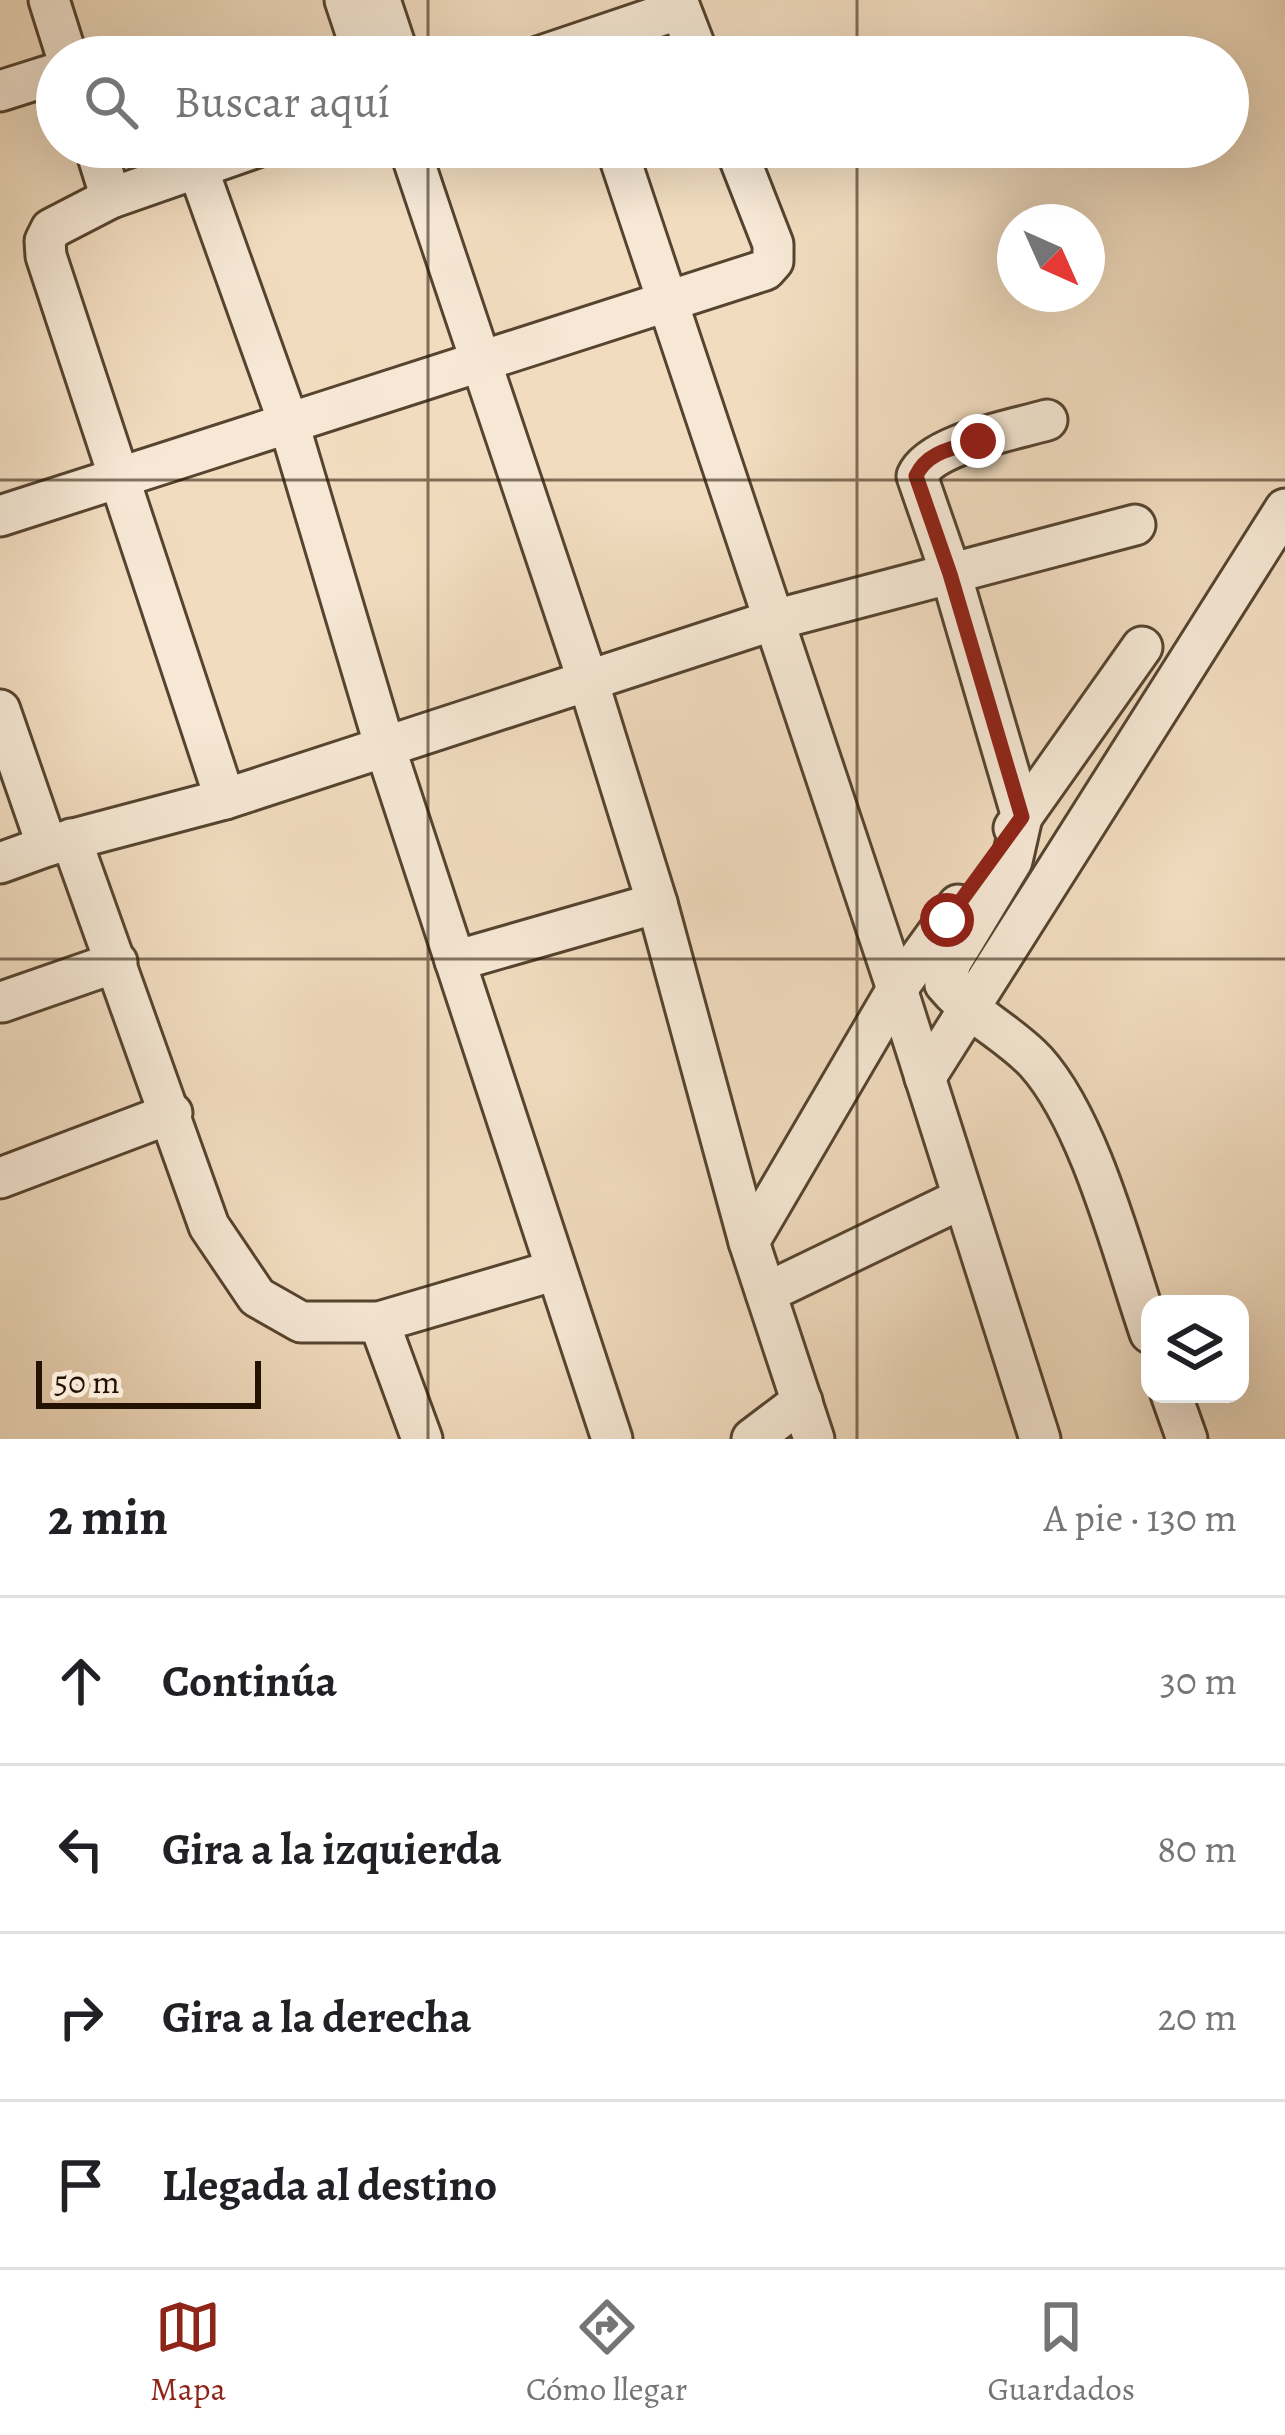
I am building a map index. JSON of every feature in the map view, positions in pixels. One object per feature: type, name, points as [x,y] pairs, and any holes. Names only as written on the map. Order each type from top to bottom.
[{"type":"street","points":[[49,0],[60,36]]},
{"type":"street","points":[[345,0],[357,36]]},
{"type":"street","points":[[380,0],[392,36]]},
{"type":"street","points":[[613,36],[678,5],[691,36]]},
{"type":"street","points":[[0,91],[36,80]]},
{"type":"street","points":[[102,168],[111,198]]},
{"type":"street","points":[[416,168],[589,684],[657,902],[749,1241],[814,1439]]},
{"type":"street","points":[[623,168],[897,989],[1040,1439]]},
{"type":"street","points":[[0,516],[765,270],[772,261],[773,244],[743,168]]},
{"type":"street","points":[[224,799],[117,481],[45,241],[51,229],[111,198],[198,169],[289,424],[385,747],[612,1439]]},
{"type":"street","points":[[1047,420],[944,451],[922,464],[916,476],[1022,817],[1012,861],[947,973],[946,984],[967,1007],[1034,1060],[1064,1100],[1141,1307]]},
{"type":"street","points":[[925,1078],[1285,509]]},
{"type":"street","points":[[0,863],[224,799],[589,684],[774,620],[1135,525]]},
{"type":"street","points":[[749,1241],[897,989],[1142,646]]},
{"type":"street","points":[[0,710],[117,962],[209,1226],[257,1297],[301,1322],[379,1322],[556,1270]]},
{"type":"street","points":[[455,961],[657,902]]},
{"type":"street","points":[[2,1002],[117,962]]},
{"type":"street","points":[[0,1178],[172,1114]]},
{"type":"street","points":[[766,1293],[963,1198]]},
{"type":"street","points":[[379,1322],[422,1439]]},
{"type":"street","points":[[752,1439],[802,1401]]},
{"type":"street","points":[[1174,1403],[1187,1439]]},
{"type":"route","points":[[947,920],[1022,817],[916,476],[932,457],[978,441]]}]
